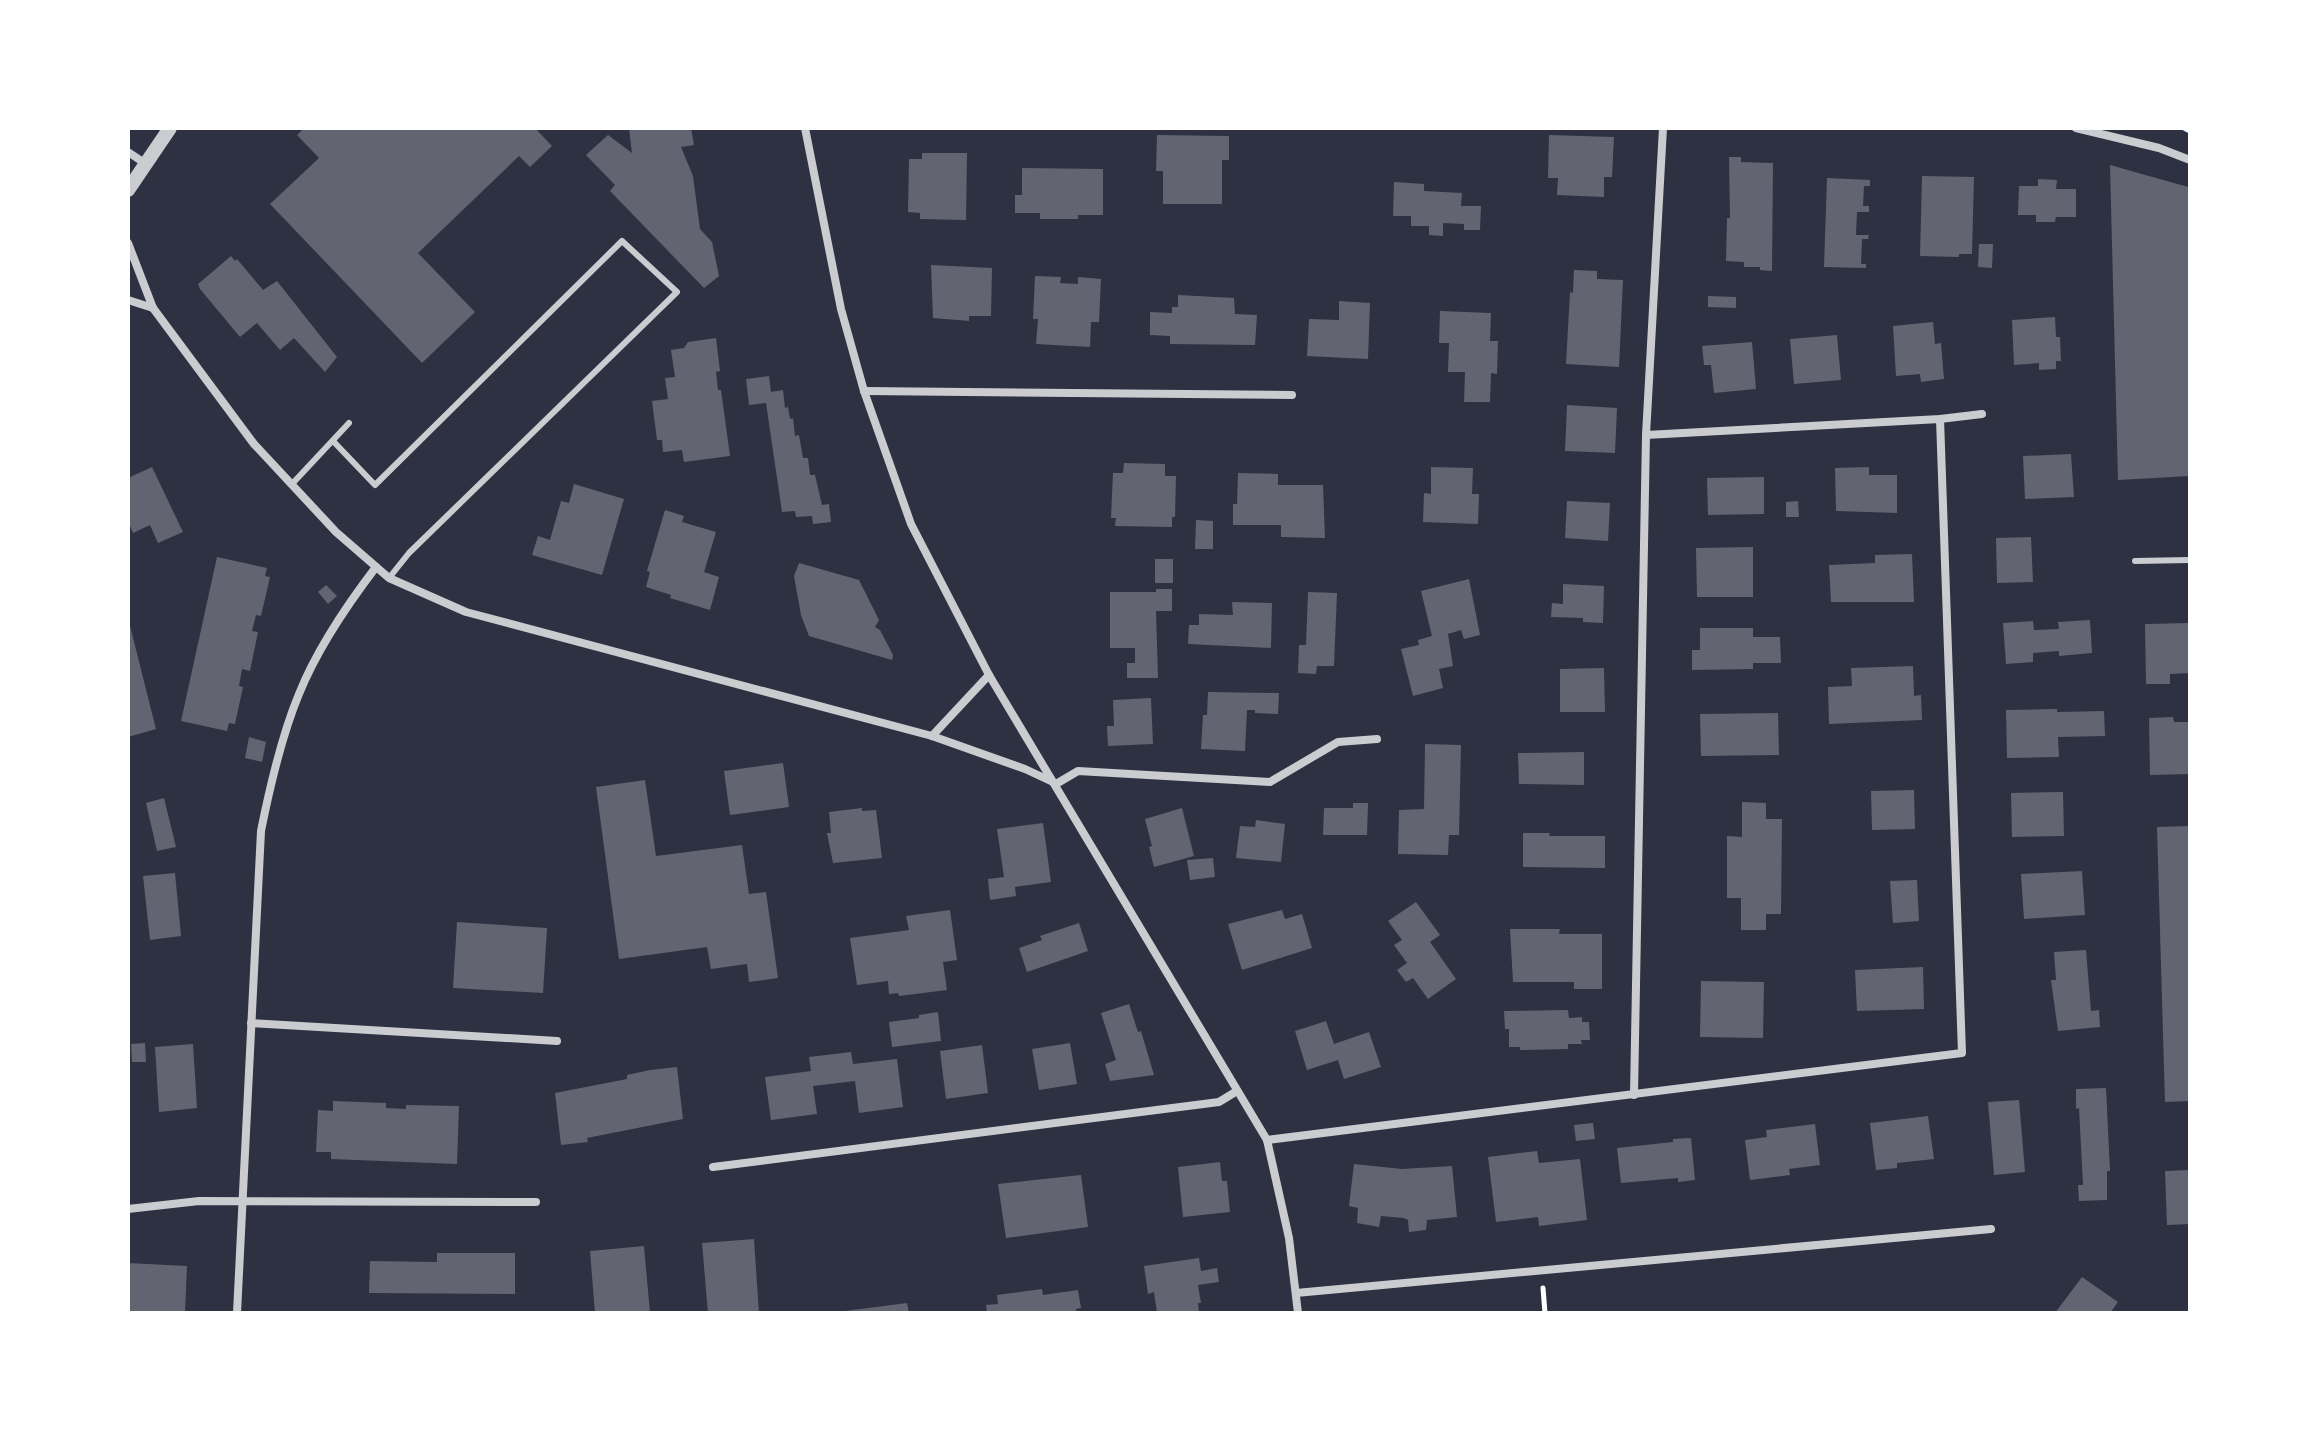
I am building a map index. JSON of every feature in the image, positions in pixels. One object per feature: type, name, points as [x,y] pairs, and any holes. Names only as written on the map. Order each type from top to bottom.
[{"type":"street","points":[[128,190],[170,128]]},
{"type":"street","points":[[805,128],[841,309],[864,391],[911,524],[989,675],[1267,1140],[1289,1238],[1298,1313]]},
{"type":"street","points":[[1634,1095],[1646,435],[1663,128]]},
{"type":"street","points":[[2076,128],[2159,148],[2190,160]]},
{"type":"street","points":[[128,152],[146,164]]},
{"type":"street","points":[[128,243],[153,308],[254,444],[336,532],[389,578],[466,612],[932,736],[1025,769],[1056,784]]},
{"type":"street","points":[[128,300],[153,308]]},
{"type":"street","points":[[864,391],[1292,395]]},
{"type":"street","points":[[1646,435],[1982,414]]},
{"type":"street","points":[[1267,1140],[1962,1053],[1940,419]]},
{"type":"street","points":[[237,1313],[261,831],[269,790],[299,693],[331,633],[376,567]]},
{"type":"street","points":[[932,736],[989,675]]},
{"type":"street","points":[[1056,784],[1078,771],[1270,782],[1338,742],[1377,739]]},
{"type":"street","points":[[251,1023],[557,1041]]},
{"type":"street","points":[[713,1167],[1219,1102],[1237,1091]]},
{"type":"street","points":[[128,1209],[199,1201],[536,1202]]},
{"type":"street","points":[[1296,1293],[1991,1229]]},
{"type":"lane","points":[[333,441],[375,485],[622,241],[677,292],[409,553],[389,578]]},
{"type":"lane","points":[[292,484],[349,423]]},
{"type":"lane","points":[[2135,561],[2190,560]]},
{"type":"path","points":[[2184,128],[2190,131]]},
{"type":"building","points":[[304,128],[535,128],[552,146],[530,167],[519,156],[418,253],[475,312],[422,363],[270,204],[319,158],[297,135]]},
{"type":"building","points":[[629,128],[691,128],[694,145],[681,147],[693,176],[700,229],[712,242],[719,276],[704,288],[610,191],[615,185],[586,155],[608,135],[632,153]]},
{"type":"building","points":[[1157,135],[1229,136],[1229,160],[1222,160],[1222,204],[1163,204],[1163,171],[1156,171]]},
{"type":"building","points":[[1549,135],[1614,137],[1612,177],[1604,177],[1604,197],[1557,195],[1558,178],[1548,178]]},
{"type":"building","points":[[922,153],[967,153],[966,220],[920,219],[920,213],[908,212],[909,159],[922,159]]},
{"type":"building","points":[[1729,157],[1741,157],[1741,162],[1773,163],[1772,271],[1744,267],[1744,262],[1726,261],[1727,218],[1730,218]]},
{"type":"building","points":[[2110,165],[2188,187],[2190,476],[2118,480]]},
{"type":"building","points":[[1022,168],[1103,169],[1103,215],[1078,215],[1078,219],[1040,219],[1040,213],[1015,213],[1015,195],[1022,195]]},
{"type":"building","points":[[1922,176],[1974,177],[1972,254],[1959,254],[1959,257],[1920,256]]},
{"type":"building","points":[[1827,178],[1870,180],[1870,186],[1864,186],[1863,206],[1869,206],[1869,212],[1857,212],[1856,235],[1869,235],[1868,239],[1862,239],[1861,264],[1866,264],[1866,268],[1824,267]]},
{"type":"building","points":[[2038,179],[2057,180],[2056,189],[2076,189],[2076,217],[2056,217],[2055,222],[2036,222],[2036,215],[2018,215],[2019,186],[2038,186]]},
{"type":"building","points":[[1394,182],[1424,184],[1424,191],[1462,193],[1461,206],[1481,206],[1480,230],[1464,230],[1464,224],[1443,223],[1443,236],[1429,235],[1429,226],[1411,226],[1411,216],[1393,216]]},
{"type":"building","points":[[1979,244],[1993,244],[1992,268],[1978,267]]},
{"type":"building","points":[[231,256],[263,290],[277,281],[337,357],[325,372],[294,338],[280,350],[257,323],[240,337],[200,289],[198,284]]},
{"type":"building","points":[[931,265],[992,268],[991,316],[969,316],[969,321],[933,318]]},
{"type":"building","points":[[1574,270],[1597,271],[1597,279],[1623,280],[1619,367],[1566,364]]},
{"type":"building","points":[[1035,276],[1061,277],[1060,283],[1078,284],[1078,277],[1101,279],[1099,322],[1091,322],[1090,347],[1036,344],[1038,319],[1033,319]]},
{"type":"building","points":[[1178,295],[1234,298],[1235,314],[1257,315],[1255,345],[1170,344],[1170,336],[1150,335],[1150,312],[1172,313],[1172,307],[1178,307]]},
{"type":"building","points":[[1708,296],[1736,297],[1736,308],[1708,307]]},
{"type":"building","points":[[1339,301],[1370,303],[1368,359],[1307,356],[1309,319],[1339,320]]},
{"type":"building","points":[[1440,311],[1491,313],[1490,341],[1498,341],[1497,374],[1491,373],[1490,402],[1464,402],[1465,372],[1448,372],[1449,343],[1439,343]]},
{"type":"building","points":[[2055,317],[2061,361],[2056,361],[2056,369],[2039,370],[2039,363],[2014,365],[2012,320]]},
{"type":"building","points":[[1933,322],[1935,344],[1941,343],[1944,379],[1921,382],[1920,374],[1896,376],[1893,326]]},
{"type":"building","points":[[1837,335],[1841,380],[1794,384],[1790,339]]},
{"type":"building","points":[[716,338],[720,371],[716,372],[718,390],[721,390],[730,456],[684,462],[682,450],[663,452],[662,440],[657,440],[652,401],[668,399],[665,378],[675,377],[671,350],[684,348],[688,342]]},
{"type":"building","points":[[1752,342],[1756,389],[1714,393],[1711,365],[1704,365],[1702,346]]},
{"type":"building","points":[[769,376],[771,392],[783,390],[785,408],[788,407],[790,419],[793,418],[795,436],[799,435],[803,458],[808,458],[810,475],[815,475],[822,505],[829,504],[831,522],[813,524],[812,516],[796,517],[795,511],[782,512],[766,403],[749,405],[746,379]]},
{"type":"building","points":[[1567,405],[1617,408],[1615,453],[1565,451]]},
{"type":"building","points":[[2071,454],[2074,497],[2025,499],[2023,456]]},
{"type":"building","points":[[1124,463],[1165,464],[1165,476],[1176,476],[1172,527],[1115,526],[1116,518],[1111,518],[1113,473],[1123,473]]},
{"type":"building","points":[[152,467],[183,532],[158,543],[150,525],[133,533],[128,521],[128,478]]},
{"type":"building","points":[[1431,467],[1473,468],[1472,494],[1479,494],[1478,524],[1423,522],[1424,493],[1431,494]]},
{"type":"building","points":[[1869,467],[1869,475],[1897,475],[1897,513],[1836,511],[1835,468]]},
{"type":"building","points":[[1238,473],[1278,474],[1278,485],[1323,485],[1325,538],[1281,537],[1281,525],[1233,525]]},
{"type":"building","points":[[1764,477],[1764,514],[1708,515],[1707,478]]},
{"type":"building","points":[[574,484],[624,499],[602,575],[532,555],[538,536],[550,540],[561,501],[569,503]]},
{"type":"building","points":[[1567,501],[1610,503],[1608,541],[1565,538]]},
{"type":"building","points":[[1798,501],[1799,517],[1786,517],[1786,502]]},
{"type":"building","points":[[665,510],[684,516],[682,522],[716,532],[704,572],[719,577],[710,610],[646,587],[650,572],[647,571]]},
{"type":"building","points":[[1196,520],[1213,521],[1213,549],[1195,549]]},
{"type":"building","points":[[2031,537],[2033,582],[1997,583],[1996,538]]},
{"type":"building","points":[[1753,547],[1753,597],[1697,597],[1696,548]]},
{"type":"building","points":[[1912,554],[1914,602],[1831,602],[1829,565],[1875,563],[1875,555]]},
{"type":"building","points":[[217,557],[267,568],[265,576],[270,577],[261,616],[256,615],[252,631],[258,632],[250,671],[242,669],[239,686],[243,687],[235,724],[229,723],[227,731],[181,721]]},
{"type":"building","points":[[1155,559],[1173,559],[1173,583],[1155,583]]},
{"type":"building","points":[[799,563],[859,580],[879,620],[875,627],[880,630],[893,655],[892,660],[809,636],[801,615],[794,576]]},
{"type":"building","points":[[1469,579],[1480,635],[1464,639],[1461,630],[1448,634],[1453,666],[1439,669],[1443,688],[1413,696],[1401,649],[1419,645],[1418,640],[1432,636],[1421,591]]},
{"type":"building","points":[[1563,584],[1604,586],[1603,623],[1583,622],[1583,618],[1551,617],[1552,603],[1563,604]]},
{"type":"building","points":[[326,585],[337,596],[328,604],[318,592]]},
{"type":"building","points":[[1156,589],[1172,589],[1172,611],[1156,611],[1158,678],[1127,678],[1127,663],[1135,663],[1135,648],[1110,648],[1110,592],[1156,592]]},
{"type":"building","points":[[1308,592],[1337,593],[1334,666],[1317,666],[1316,674],[1298,673],[1299,645],[1306,645]]},
{"type":"building","points":[[1232,602],[1272,603],[1271,648],[1188,644],[1189,625],[1199,625],[1199,614],[1233,615]]},
{"type":"building","points":[[128,618],[156,729],[128,737]]},
{"type":"building","points":[[2090,620],[2092,653],[2059,656],[2059,651],[2033,653],[2033,662],[2006,664],[2003,623],[2033,621],[2034,630],[2059,629],[2058,622]]},
{"type":"building","points":[[2190,623],[2190,673],[2170,674],[2170,684],[2146,684],[2145,624]]},
{"type":"building","points":[[1700,628],[1753,628],[1753,637],[1780,637],[1781,663],[1753,663],[1753,669],[1692,670],[1692,650],[1700,650]]},
{"type":"building","points":[[1913,666],[1914,696],[1921,695],[1922,720],[1829,724],[1828,687],[1852,686],[1851,668]]},
{"type":"building","points":[[1604,668],[1605,712],[1560,712],[1560,669]]},
{"type":"building","points":[[1208,692],[1279,693],[1278,714],[1247,710],[1245,751],[1201,749]]},
{"type":"building","points":[[1151,698],[1153,744],[1108,746],[1107,726],[1114,726],[1113,700]]},
{"type":"building","points":[[2057,709],[2057,712],[2104,711],[2105,736],[2058,737],[2059,757],[2007,758],[2006,710]]},
{"type":"building","points":[[1778,713],[1779,755],[1701,756],[1700,714]]},
{"type":"building","points":[[2173,717],[2174,722],[2190,722],[2190,774],[2150,775],[2149,718]]},
{"type":"building","points":[[249,737],[266,742],[262,762],[245,758]]},
{"type":"building","points":[[1425,744],[1461,745],[1459,835],[1449,835],[1448,855],[1398,854],[1399,810],[1424,809]]},
{"type":"building","points":[[1584,752],[1584,785],[1519,784],[1518,753]]},
{"type":"building","points":[[783,763],[789,807],[730,815],[724,771]]},
{"type":"building","points":[[645,780],[656,856],[742,845],[749,894],[766,892],[778,978],[749,982],[747,964],[711,969],[707,947],[619,959],[596,787]]},
{"type":"building","points":[[1914,790],[1915,829],[1872,830],[1871,791]]},
{"type":"building","points":[[2063,792],[2064,836],[2012,837],[2011,793]]},
{"type":"building","points":[[164,798],[176,847],[157,851],[146,803]]},
{"type":"building","points":[[1742,802],[1766,803],[1766,819],[1782,819],[1781,914],[1766,914],[1766,930],[1741,930],[1741,898],[1727,898],[1727,836],[1742,837]]},
{"type":"building","points":[[1353,803],[1368,803],[1367,835],[1323,835],[1324,808],[1353,808]]},
{"type":"building","points":[[862,808],[862,811],[876,810],[882,858],[833,863],[827,833],[831,833],[829,812]]},
{"type":"building","points":[[1182,808],[1194,856],[1154,867],[1145,819]]},
{"type":"building","points":[[1256,820],[1285,824],[1281,862],[1236,858],[1240,826],[1255,827]]},
{"type":"building","points":[[1043,823],[1051,882],[1015,887],[1016,896],[990,900],[988,879],[1004,877],[997,829]]},
{"type":"building","points":[[2190,826],[2190,1101],[2165,1102],[2157,827]]},
{"type":"building","points":[[1523,833],[1605,836],[1605,868],[1523,867]]},
{"type":"building","points":[[1213,858],[1215,877],[1190,880],[1187,860]]},
{"type":"building","points":[[2082,871],[2085,915],[2024,919],[2021,874]]},
{"type":"building","points":[[175,873],[181,936],[150,940],[143,876]]},
{"type":"building","points":[[1917,880],[1919,921],[1893,923],[1890,881]]},
{"type":"building","points":[[1416,902],[1440,935],[1430,942],[1456,979],[1428,999],[1413,978],[1406,982],[1397,970],[1407,963],[1394,945],[1402,940],[1388,921]]},
{"type":"building","points":[[950,910],[957,960],[943,962],[947,990],[899,996],[898,993],[889,994],[888,981],[857,985],[850,938],[909,930],[906,916]]},
{"type":"building","points":[[1282,910],[1285,919],[1302,914],[1312,948],[1242,970],[1228,924]]},
{"type":"building","points":[[457,922],[547,928],[543,993],[453,988]]},
{"type":"building","points":[[1079,923],[1088,951],[1027,972],[1019,948],[1042,940],[1040,936]]},
{"type":"building","points":[[1510,929],[1560,929],[1559,934],[1602,934],[1602,989],[1574,989],[1574,982],[1513,982]]},
{"type":"building","points":[[2086,950],[2091,1011],[2099,1010],[2100,1027],[2058,1031],[2051,980],[2056,980],[2054,952]]},
{"type":"building","points":[[1923,967],[1924,1009],[1857,1011],[1855,970]]},
{"type":"building","points":[[1701,981],[1764,982],[1763,1038],[1700,1037]]},
{"type":"building","points":[[1129,1004],[1154,1075],[1110,1081],[1105,1064],[1116,1060],[1101,1013]]},
{"type":"building","points":[[1568,1010],[1569,1018],[1582,1017],[1582,1022],[1589,1022],[1590,1040],[1581,1040],[1582,1044],[1568,1044],[1568,1049],[1520,1050],[1520,1047],[1509,1047],[1509,1029],[1505,1029],[1504,1011]]},
{"type":"building","points":[[938,1012],[941,1041],[892,1047],[889,1022]]},
{"type":"building","points":[[1326,1021],[1334,1044],[1369,1032],[1381,1067],[1344,1079],[1338,1060],[1307,1070],[1295,1031]]},
{"type":"building","points":[[145,1043],[146,1062],[132,1062],[131,1044]]},
{"type":"building","points":[[1070,1043],[1077,1084],[1039,1090],[1032,1049]]},
{"type":"building","points":[[193,1044],[197,1108],[159,1112],[155,1047]]},
{"type":"building","points":[[982,1045],[988,1093],[946,1099],[940,1051]]},
{"type":"building","points":[[851,1052],[853,1064],[897,1059],[903,1107],[859,1113],[855,1081],[813,1086],[817,1114],[771,1120],[765,1077],[811,1071],[809,1057]]},
{"type":"building","points":[[677,1067],[683,1119],[587,1138],[588,1142],[561,1145],[555,1093],[627,1079],[627,1075],[650,1070]]},
{"type":"building","points":[[2106,1088],[2110,1171],[2107,1171],[2107,1200],[2079,1201],[2078,1185],[2083,1185],[2076,1089]]},
{"type":"building","points":[[2019,1100],[2025,1172],[1994,1175],[1988,1102]]},
{"type":"building","points":[[333,1101],[386,1103],[386,1108],[406,1109],[406,1105],[459,1106],[457,1164],[331,1159],[331,1152],[316,1152],[318,1110],[333,1111]]},
{"type":"building","points":[[1928,1116],[1934,1159],[1897,1163],[1897,1168],[1876,1170],[1870,1123]]},
{"type":"building","points":[[1593,1123],[1595,1139],[1576,1141],[1574,1125]]},
{"type":"building","points":[[1815,1124],[1820,1165],[1789,1169],[1790,1175],[1750,1180],[1745,1140],[1767,1137],[1766,1130]]},
{"type":"building","points":[[1691,1138],[1695,1180],[1678,1182],[1678,1178],[1621,1183],[1617,1148]]},
{"type":"building","points":[[1537,1151],[1539,1163],[1580,1159],[1587,1220],[1539,1226],[1538,1217],[1496,1222],[1488,1157]]},
{"type":"building","points":[[1220,1162],[1222,1181],[1227,1181],[1230,1212],[1183,1217],[1178,1167]]},
{"type":"building","points":[[1354,1164],[1402,1169],[1452,1166],[1457,1217],[1427,1220],[1426,1230],[1409,1232],[1408,1220],[1404,1218],[1381,1216],[1379,1227],[1357,1223],[1358,1208],[1349,1206]]},
{"type":"building","points":[[2190,1170],[2190,1224],[2167,1225],[2165,1171]]},
{"type":"building","points":[[1081,1175],[1088,1227],[1006,1238],[998,1184]]},
{"type":"building","points":[[754,1239],[759,1313],[708,1313],[702,1243]]},
{"type":"building","points":[[644,1246],[650,1313],[595,1313],[590,1251]]},
{"type":"building","points":[[437,1253],[515,1253],[515,1294],[369,1293],[370,1261],[437,1262]]},
{"type":"building","points":[[1199,1258],[1201,1271],[1217,1268],[1219,1282],[1198,1285],[1199,1312],[1157,1313],[1154,1292],[1148,1294],[1144,1266]]},
{"type":"building","points":[[128,1263],[187,1266],[185,1313],[128,1313]]},
{"type":"building","points":[[2082,1277],[2118,1302],[2110,1313],[2055,1313]]},
{"type":"building","points":[[1042,1289],[1043,1295],[1078,1290],[1081,1308],[1076,1309],[1076,1313],[987,1313],[986,1305],[998,1304],[997,1295]]},
{"type":"building","points":[[907,1303],[909,1313],[845,1313],[845,1311]]}]
